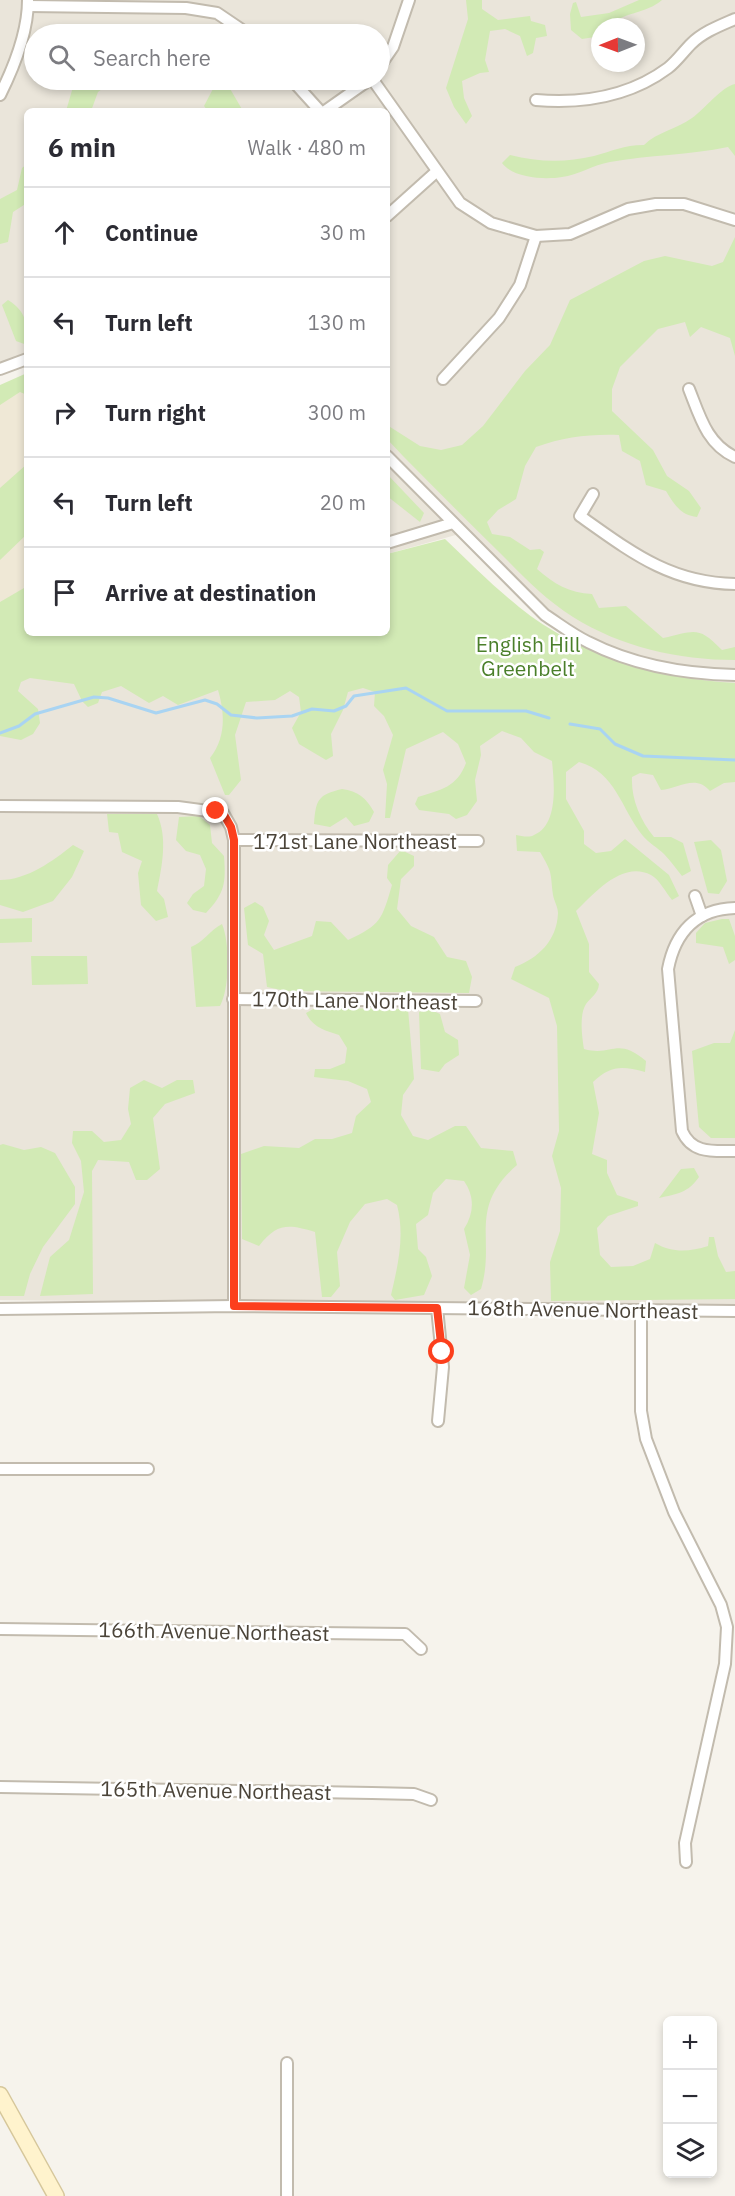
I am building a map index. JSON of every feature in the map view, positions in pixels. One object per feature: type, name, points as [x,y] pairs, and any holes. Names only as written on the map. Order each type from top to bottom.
[{"type":"street","points":[[390,51],[409,0]]},
{"type":"street","points":[[0,95],[18,52],[28,3],[186,8],[217,13],[233,24]]},
{"type":"street","points":[[536,100],[567,102],[596,99],[645,83],[670,66],[702,36],[735,19]]},
{"type":"street","points":[[301,90],[317,108]]},
{"type":"street","points":[[329,108],[356,90]]},
{"type":"street","points":[[378,90],[460,203],[472,213],[491,223],[536,236],[570,234],[628,209],[656,204],[684,204],[735,219]]},
{"type":"street","points":[[390,213],[436,172]]},
{"type":"street","points":[[443,380],[499,318],[520,285],[536,236]]},
{"type":"street","points":[[0,369],[24,360]]},
{"type":"street","points":[[689,389],[711,440],[723,452],[735,457]]},
{"type":"street","points":[[390,459],[545,615],[587,642],[629,658],[673,670],[735,675]]},
{"type":"street","points":[[593,494],[580,516],[627,549],[672,574],[716,584],[735,584]]},
{"type":"street","points":[[390,542],[453,523]]},
{"type":"street","name":"171st Lane Northeast","points":[[0,806],[178,807],[216,811],[223,813],[231,827],[234,840],[478,841]]},
{"type":"street","points":[[234,840],[234,1306]]},
{"type":"street","points":[[695,896],[702,916]]},
{"type":"street","points":[[735,908],[702,916],[679,935],[668,969],[682,1131],[686,1141],[693,1147],[702,1150],[735,1151]]},
{"type":"street","name":"170th Lane Northeast","points":[[234,999],[476,1001]]},
{"type":"street","name":"168th Avenue Northeast","points":[[0,1309],[234,1306],[735,1311]]},
{"type":"street","points":[[437,1308],[443,1368],[438,1420]]},
{"type":"street","points":[[641,1310],[641,1411],[646,1440],[675,1512],[721,1605],[727,1628],[725,1664],[685,1842],[686,1862]]},
{"type":"street","points":[[0,1468],[148,1469]]},
{"type":"street","name":"166th Avenue Northeast","points":[[0,1629],[405,1634],[421,1649]]},
{"type":"street","name":"165th Avenue Northeast","points":[[0,1787],[382,1793],[414,1794],[431,1800]]},
{"type":"street","points":[[287,2063],[287,2196]]},
{"type":"street","points":[[0,2095],[56,2196]]},
{"type":"shaded area","points":[[0,0],[735,0],[735,1309],[0,1300],[0,674],[567,686],[566,626],[545,615],[463,533],[390,553],[390,108],[24,108],[24,360],[0,369]]},
{"type":"shaded area","points":[[24,386],[24,625],[0,624],[0,394]]},
{"type":"green space","points":[[466,0],[482,0],[482,9],[498,20],[530,16],[531,21],[545,25],[547,36],[536,38],[533,53],[527,56],[520,36],[505,29],[490,31],[485,60],[489,72],[480,73],[462,81],[464,98],[472,116],[466,124],[454,107],[446,88],[468,19]]},
{"type":"green space","points":[[639,0],[662,0],[649,8],[620,18],[591,18],[591,38],[582,39],[571,30],[570,14],[573,3],[576,2],[581,17],[609,13]]},
{"type":"green space","points":[[735,84],[735,156],[728,147],[610,162],[555,178],[521,175],[502,163],[510,155],[562,161],[594,156],[624,147],[644,145],[692,118],[724,89]]},
{"type":"green space","points":[[72,90],[100,90],[92,108],[67,108]]},
{"type":"green space","points":[[212,90],[231,90],[241,108],[206,108],[204,106]]},
{"type":"green space","points":[[24,166],[24,205],[13,212],[8,242],[0,244],[0,199],[17,190]]},
{"type":"green space","points":[[735,237],[735,356],[730,338],[701,327],[690,337],[685,322],[658,329],[620,367],[612,389],[612,411],[653,450],[667,476],[689,491],[701,508],[697,517],[682,511],[666,491],[646,485],[640,461],[622,451],[619,435],[597,435],[577,437],[536,447],[525,466],[516,499],[498,510],[487,522],[492,534],[510,537],[530,550],[540,549],[544,552],[537,569],[562,587],[592,594],[599,608],[626,606],[663,638],[689,632],[701,633],[722,650],[735,647],[735,660],[692,658],[651,650],[611,636],[573,617],[524,577],[390,442],[390,427],[420,446],[441,450],[462,445],[483,426],[525,371],[550,345],[570,300],[644,261],[665,256],[712,266],[723,262]]},
{"type":"green space","points":[[8,300],[19,309],[24,317],[24,344],[16,341],[2,305]]},
{"type":"green space","points":[[24,374],[24,394],[20,392],[0,405],[0,385]]},
{"type":"green space","points":[[24,467],[24,537],[0,560],[0,488]]},
{"type":"green space","points":[[390,477],[424,513],[420,522],[390,498]]},
{"type":"green space","name":"English Hill Greenbelt","points":[[445,539],[519,607],[568,639],[594,652],[649,670],[706,681],[735,683],[735,782],[724,783],[710,791],[699,783],[687,783],[661,790],[653,775],[640,773],[632,777],[637,809],[645,824],[654,837],[671,837],[683,843],[691,871],[682,876],[664,854],[645,839],[610,783],[591,767],[579,762],[566,772],[566,799],[584,831],[584,844],[596,853],[611,851],[625,839],[669,875],[679,896],[672,900],[651,875],[630,872],[609,881],[576,911],[589,944],[589,972],[599,984],[596,993],[586,1004],[582,1014],[584,1049],[602,1051],[621,1048],[646,1061],[645,1072],[617,1068],[605,1072],[593,1082],[599,1113],[592,1154],[607,1160],[607,1173],[617,1195],[638,1202],[638,1206],[608,1216],[597,1228],[600,1255],[611,1267],[633,1266],[650,1259],[655,1243],[668,1249],[687,1250],[708,1246],[709,1237],[714,1237],[718,1256],[726,1272],[735,1271],[735,1299],[551,1301],[550,1262],[560,1231],[561,1188],[552,1156],[559,1131],[557,1026],[549,998],[511,979],[515,967],[531,959],[545,947],[557,923],[558,911],[547,865],[540,852],[517,851],[516,835],[532,836],[542,830],[548,822],[553,802],[552,761],[534,752],[521,738],[502,731],[480,746],[481,755],[475,780],[477,801],[467,815],[456,819],[449,814],[419,810],[415,804],[418,797],[453,782],[466,763],[458,744],[443,732],[406,749],[390,818],[385,818],[387,784],[383,770],[393,735],[384,716],[374,706],[375,692],[363,688],[348,692],[343,710],[331,734],[333,756],[326,760],[299,744],[292,728],[301,712],[299,697],[290,691],[275,700],[246,702],[235,735],[241,780],[229,795],[225,795],[210,758],[219,742],[223,725],[218,690],[178,705],[163,696],[149,703],[121,686],[102,692],[98,703],[88,707],[82,701],[74,684],[30,678],[21,682],[18,691],[38,709],[40,723],[33,734],[21,740],[0,736],[0,602],[24,588],[24,636],[390,636],[390,553]]},
{"type":"green space","points":[[342,789],[357,793],[368,803],[374,812],[369,822],[354,826],[346,817],[330,827],[314,824],[320,799],[328,793]]},
{"type":"green space","points":[[107,814],[157,814],[163,842],[157,891],[164,899],[168,917],[156,921],[141,905],[138,873],[142,861],[122,852],[118,833],[109,832]]},
{"type":"green space","points":[[199,816],[210,825],[212,843],[224,856],[223,887],[206,913],[193,910],[187,903],[193,894],[204,886],[206,869],[200,855],[186,851],[176,840],[179,817]]},
{"type":"green space","points":[[711,840],[721,850],[727,881],[719,894],[708,893],[694,842]]},
{"type":"green space","points":[[73,845],[84,851],[72,877],[53,901],[23,912],[0,905],[0,880],[30,873]]},
{"type":"green space","points":[[401,850],[414,856],[414,866],[401,879],[397,909],[411,926],[434,937],[447,957],[466,961],[472,977],[469,993],[286,991],[267,987],[263,954],[248,945],[244,908],[255,902],[263,907],[269,921],[264,935],[274,950],[312,936],[316,921],[331,922],[348,940],[367,930],[379,920],[392,885],[387,878],[388,865]]},
{"type":"green space","points":[[32,918],[32,942],[0,943],[0,919]]},
{"type":"green space","points":[[729,919],[735,936],[735,960],[729,964],[723,947],[696,943],[696,933],[705,923]]},
{"type":"green space","points":[[222,924],[225,932],[228,965],[223,998],[220,1006],[196,1007],[191,947]]},
{"type":"green space","points":[[31,956],[87,956],[88,984],[32,985]]},
{"type":"green space","points":[[315,1008],[408,1009],[414,1079],[403,1095],[401,1115],[413,1136],[428,1140],[455,1126],[466,1126],[481,1148],[513,1151],[517,1165],[492,1196],[488,1210],[485,1271],[481,1289],[471,1295],[464,1288],[470,1255],[464,1229],[470,1217],[472,1205],[468,1187],[464,1181],[446,1179],[433,1193],[428,1215],[416,1224],[418,1249],[426,1257],[432,1276],[424,1295],[395,1300],[391,1295],[398,1262],[400,1228],[397,1205],[387,1199],[365,1204],[350,1222],[337,1252],[340,1286],[331,1297],[322,1297],[315,1232],[284,1227],[265,1238],[259,1246],[242,1239],[241,1154],[264,1146],[299,1148],[315,1139],[332,1139],[352,1133],[356,1116],[371,1102],[367,1089],[348,1081],[314,1077],[315,1069],[330,1069],[345,1063],[347,1048],[339,1035],[320,1028],[312,1022],[306,1013]]},
{"type":"green space","points":[[429,1009],[440,1014],[445,1032],[458,1040],[459,1055],[445,1064],[439,1072],[421,1069],[419,1012]]},
{"type":"green space","points":[[735,1030],[735,1138],[711,1138],[699,1127],[692,1051],[714,1043],[730,1043]]},
{"type":"green space","points":[[144,1080],[162,1088],[177,1080],[193,1080],[195,1093],[165,1104],[153,1118],[160,1169],[147,1180],[136,1180],[129,1162],[98,1160],[92,1171],[93,1294],[40,1296],[50,1257],[69,1240],[84,1192],[81,1161],[72,1143],[73,1131],[92,1131],[104,1142],[121,1140],[131,1124],[128,1109],[130,1088]]},
{"type":"green space","points":[[0,1145],[24,1150],[41,1147],[55,1153],[75,1187],[75,1204],[43,1247],[30,1274],[24,1296],[0,1296]]},
{"type":"green space","points":[[694,1168],[699,1177],[691,1186],[677,1194],[659,1198],[681,1169]]},
{"type":"waterway","points":[[0,733],[19,726],[35,714],[94,697],[108,698],[156,713],[205,700],[217,704],[231,715],[257,718],[292,716],[312,709],[334,711],[346,706],[354,696],[406,688],[447,711],[526,711],[549,718]]},
{"type":"waterway","points":[[570,724],[600,729],[615,744],[643,756],[735,760]]},
{"type":"route","points":[[216,811],[223,813],[231,827],[234,840],[234,1306],[437,1308],[442,1352]]}]
